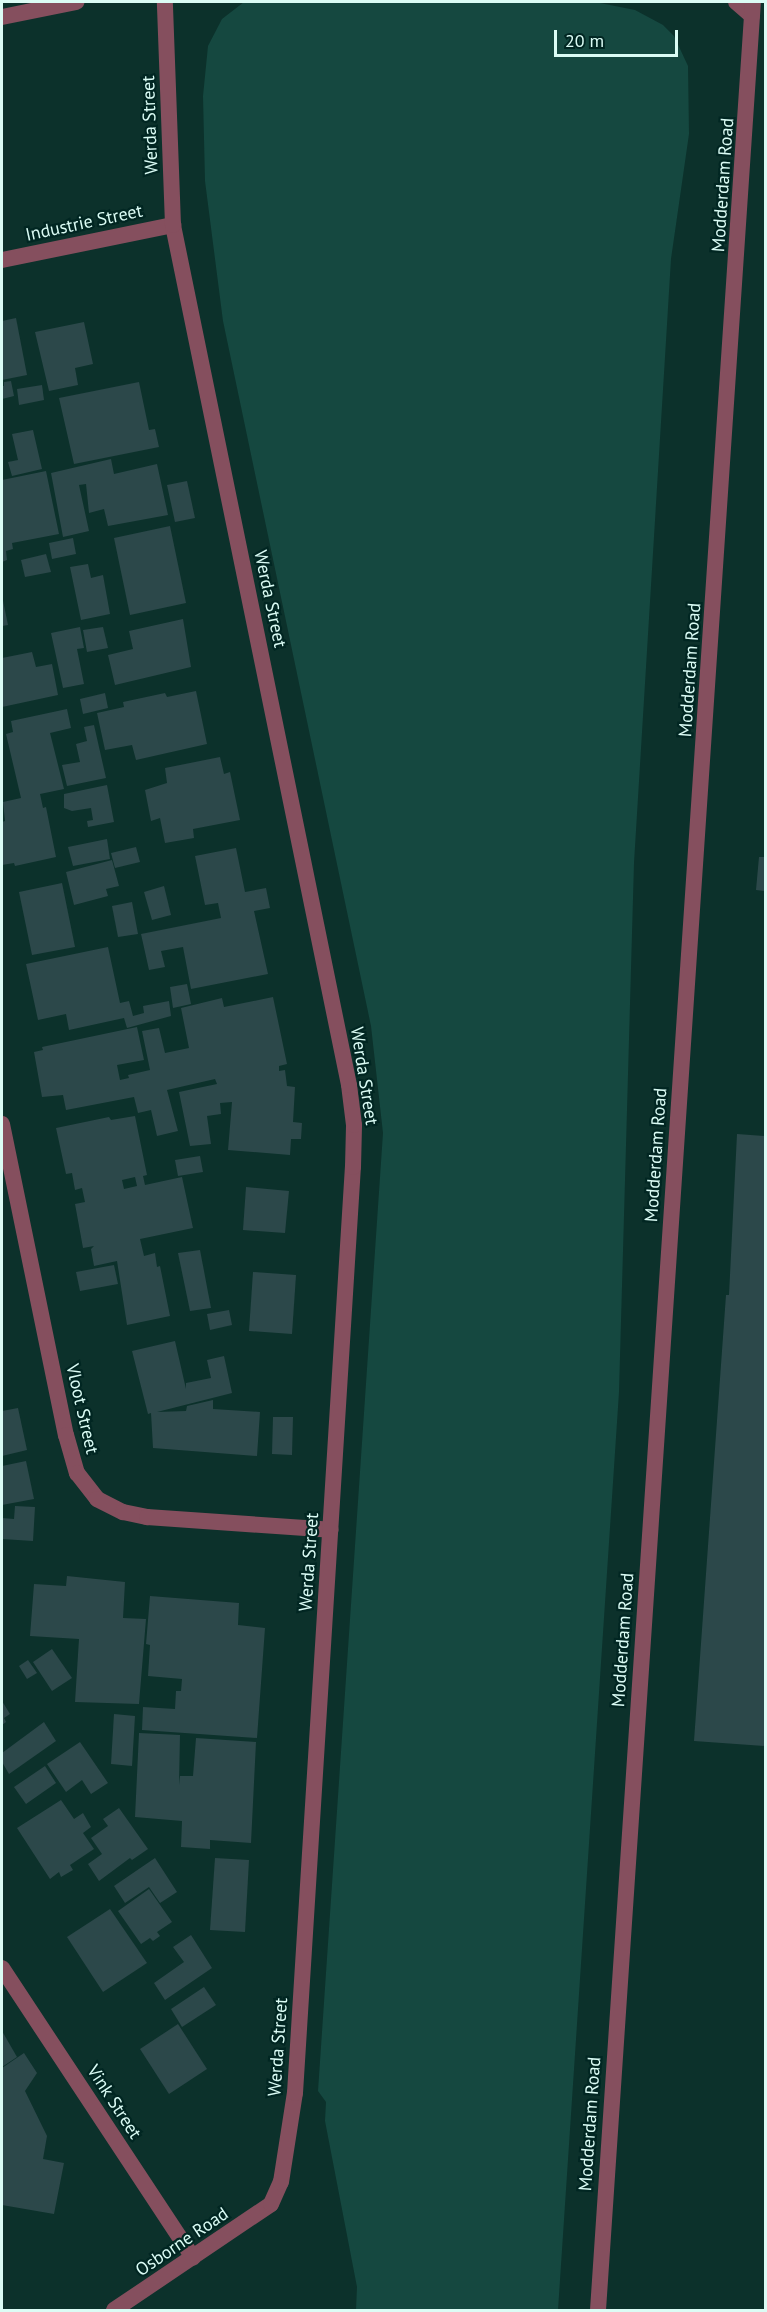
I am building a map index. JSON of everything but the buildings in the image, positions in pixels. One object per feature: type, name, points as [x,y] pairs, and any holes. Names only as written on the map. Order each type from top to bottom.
[{"type":"street","points":[[2,17],[76,2]]},
{"type":"street","name":"Werda Street","points":[[165,2],[173,225],[349,1085],[354,1125],[295,2093],[281,2182],[271,2204]]},
{"type":"street","points":[[736,2],[753,9]]},
{"type":"street","name":"Modderdam Road","points":[[598,2310],[753,9]]},
{"type":"street","name":"Industrie Street","points":[[2,260],[173,225]]},
{"type":"street","name":"Vloot Street","points":[[2,1124],[66,1435],[77,1473],[97,1499],[123,1512],[147,1517],[331,1530]]},
{"type":"street","name":"Vink Street","points":[[2,1968],[193,2258]]},
{"type":"street","name":"Osborne Road","points":[[114,2310],[271,2204]]},
{"type":"green space","points":[[244,2],[595,2],[635,10],[663,25],[674,36],[688,66],[689,134],[671,259],[634,863],[619,1392],[558,2310],[356,2310],[357,2287],[325,2121],[326,2102],[318,2091],[383,1133],[371,1026],[223,321],[205,181],[203,96],[208,46],[222,19]]}]
